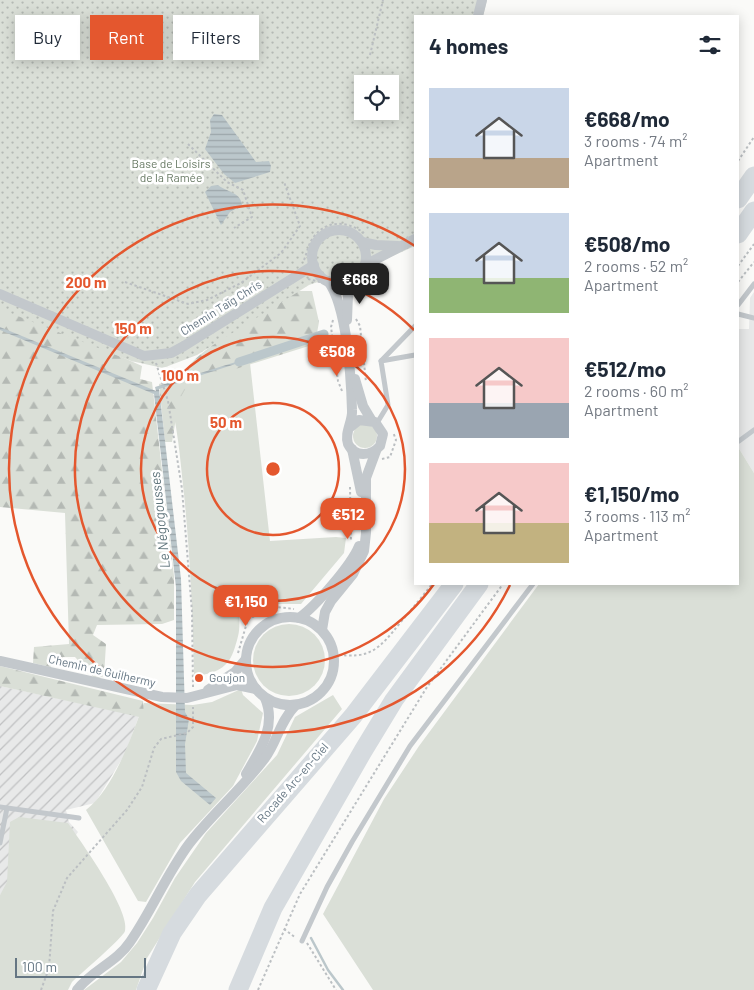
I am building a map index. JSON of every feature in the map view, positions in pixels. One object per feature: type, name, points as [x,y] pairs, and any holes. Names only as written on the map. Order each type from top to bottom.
[{"type":"highway","points":[[739,198],[754,176]]},
{"type":"highway","points":[[739,233],[754,211]]},
{"type":"highway","name":"Rocade Arc-en-Ciel","points":[[146,990],[172,933],[198,895],[353,716],[453,585]]},
{"type":"highway","points":[[238,990],[272,908],[363,751],[394,700],[478,585]]},
{"type":"street","points":[[478,15],[482,0]]},
{"type":"street","points":[[322,630],[327,608],[353,574],[364,551],[366,533],[366,478],[382,440],[381,428],[377,420],[364,406],[356,383],[346,328],[338,301],[314,266],[313,257],[318,241],[331,231],[348,232],[376,245],[400,246]]},
{"type":"street","points":[[365,239],[365,265]]},
{"type":"street","points":[[195,694],[235,672],[252,638],[268,623],[298,613],[315,604],[359,548],[362,528],[361,493],[352,449],[347,438],[352,409],[346,328],[347,308],[354,280],[365,265],[414,239]]},
{"type":"street","name":"Chemin Taïg Chris","points":[[0,294],[131,351],[155,356],[171,353],[184,346],[314,266]]},
{"type":"street","points":[[326,283],[341,284],[354,280]]},
{"type":"street","points":[[349,428],[360,420],[377,420]]},
{"type":"street","points":[[352,449],[364,454],[376,451]]},
{"type":"street","points":[[77,990],[84,982],[106,967],[125,949],[189,844],[251,776],[267,755],[286,716],[295,706],[317,697],[326,689],[335,666],[330,642],[322,630],[298,613]]},
{"type":"street","points":[[242,659],[250,680],[266,698],[274,703],[295,706]]},
{"type":"street","name":"Chemin de Guilhermy","points":[[0,661],[98,684],[174,698],[237,685],[256,689]]},
{"type":"street","points":[[237,790],[256,757],[270,724],[270,708],[266,698]]},
{"type":"lane","points":[[739,305],[754,284]]},
{"type":"lane","points":[[739,314],[754,318]]},
{"type":"lane","points":[[381,361],[414,327]]},
{"type":"lane","points":[[381,361],[414,355]]},
{"type":"lane","points":[[377,420],[388,405],[381,361]]},
{"type":"lane","points":[[739,441],[754,430]]},
{"type":"lane","points":[[302,941],[327,887],[410,746],[532,585]]},
{"type":"lane","points":[[0,807],[79,818]]},
{"type":"lane","points":[[0,843],[7,808]]},
{"type":"path","points":[[370,55],[383,0]]},
{"type":"path","points":[[739,160],[754,137]]},
{"type":"path","points":[[188,144],[227,182],[243,190],[252,218],[234,228]]},
{"type":"path","points":[[125,282],[188,304],[207,300],[241,283],[281,253],[300,226],[284,182]]},
{"type":"path","points":[[303,262],[313,238],[330,225],[348,224],[365,239]]},
{"type":"path","points":[[739,265],[754,244]]},
{"type":"path","points":[[739,281],[754,262]]},
{"type":"path","points":[[313,280],[326,283]]},
{"type":"path","points":[[334,315],[331,327],[338,381],[344,396]]},
{"type":"path","points":[[354,316],[360,326],[366,376],[365,388]]},
{"type":"path","points":[[42,990],[50,963],[53,912],[67,878],[127,810],[142,787],[154,748],[161,739],[187,733],[193,727],[195,694],[193,690],[192,612],[182,489],[176,440],[156,363]]},
{"type":"path","points":[[377,420],[396,437],[390,457]]},
{"type":"path","points":[[352,482],[349,493],[352,545]]},
{"type":"path","points":[[334,654],[352,657],[372,651],[388,641],[431,585]]},
{"type":"path","points":[[258,990],[300,894],[385,753],[427,686],[502,585]]},
{"type":"path","points":[[242,659],[248,619],[259,614],[268,606],[298,613]]},
{"type":"path","points":[[284,928],[310,946],[321,970],[336,990]]},
{"type":"shaded area","points":[[214,114],[222,115],[256,162],[269,161],[271,166],[270,172],[235,183],[224,174],[205,149],[211,132],[210,120]]},
{"type":"shaded area","points":[[218,185],[239,197],[242,205],[230,212],[221,225],[205,192],[211,186]]},
{"type":"shaded area","points":[[754,292],[754,473],[739,449],[739,329],[749,329],[750,298]]},
{"type":"shaded area","points":[[0,327],[156,391],[155,387],[307,340],[324,332],[324,335],[159,389],[181,579],[185,712],[189,719],[185,744],[186,773],[216,798],[210,805],[181,781],[176,772],[176,587],[154,394],[0,330]]},
{"type":"shaded area","points":[[0,686],[139,716],[125,754],[95,803],[66,810],[69,822],[78,832],[73,839],[0,895]]},
{"type":"green space","name":"Base de Loisirs de la Ramée","points":[[0,0],[487,0],[483,15],[414,15],[414,246],[386,259],[309,285],[197,355],[163,368],[131,361],[0,309]]},
{"type":"green space","points":[[298,291],[312,291],[319,322],[315,344],[188,384],[179,400],[172,442],[165,442],[159,384],[184,374],[190,364],[217,341]]},
{"type":"green space","points":[[0,303],[142,366],[140,379],[152,382],[174,576],[174,620],[162,624],[97,625],[93,635],[106,644],[104,676],[95,679],[75,657],[63,657],[50,667],[33,663],[34,647],[69,644],[65,513],[0,507]]},
{"type":"green space","points":[[250,363],[270,541],[346,538],[344,553],[301,604],[277,604],[267,596],[239,616],[238,635],[229,661],[220,669],[194,677],[191,585],[184,494],[176,428],[167,389]]},
{"type":"green space","points":[[365,424],[374,427],[377,436],[374,445],[365,448],[356,445],[353,436],[356,427]]},
{"type":"green space","points":[[739,449],[754,473],[754,990],[373,990],[323,914],[384,799],[419,746],[538,585],[739,585]]},
{"type":"green space","points":[[289,624],[309,630],[319,640],[325,660],[319,680],[309,690],[289,696],[269,690],[259,680],[253,660],[259,640],[269,630]]},
{"type":"green space","points":[[0,666],[143,701],[144,718],[0,686]]},
{"type":"green space","points":[[241,689],[243,695],[263,713],[257,741],[233,786],[180,843],[146,902],[138,901],[86,810],[96,800],[114,775],[128,746],[144,703],[193,705],[212,702]]},
{"type":"green space","points":[[333,695],[342,709],[195,882],[147,958],[136,990],[84,990],[121,962],[137,943],[175,878],[206,833],[277,755],[295,717]]},
{"type":"green space","points":[[19,817],[68,823],[104,877],[125,921],[125,931],[122,935],[72,982],[68,990],[0,990],[0,895],[7,882],[10,822]]},
{"type":"waterway","points":[[239,362],[324,334]]},
{"type":"waterway","name":"Le Négogousses","points":[[311,938],[328,970],[343,990]]},
{"type":"place","name":"Goujon","points":[[199,678]]}]
